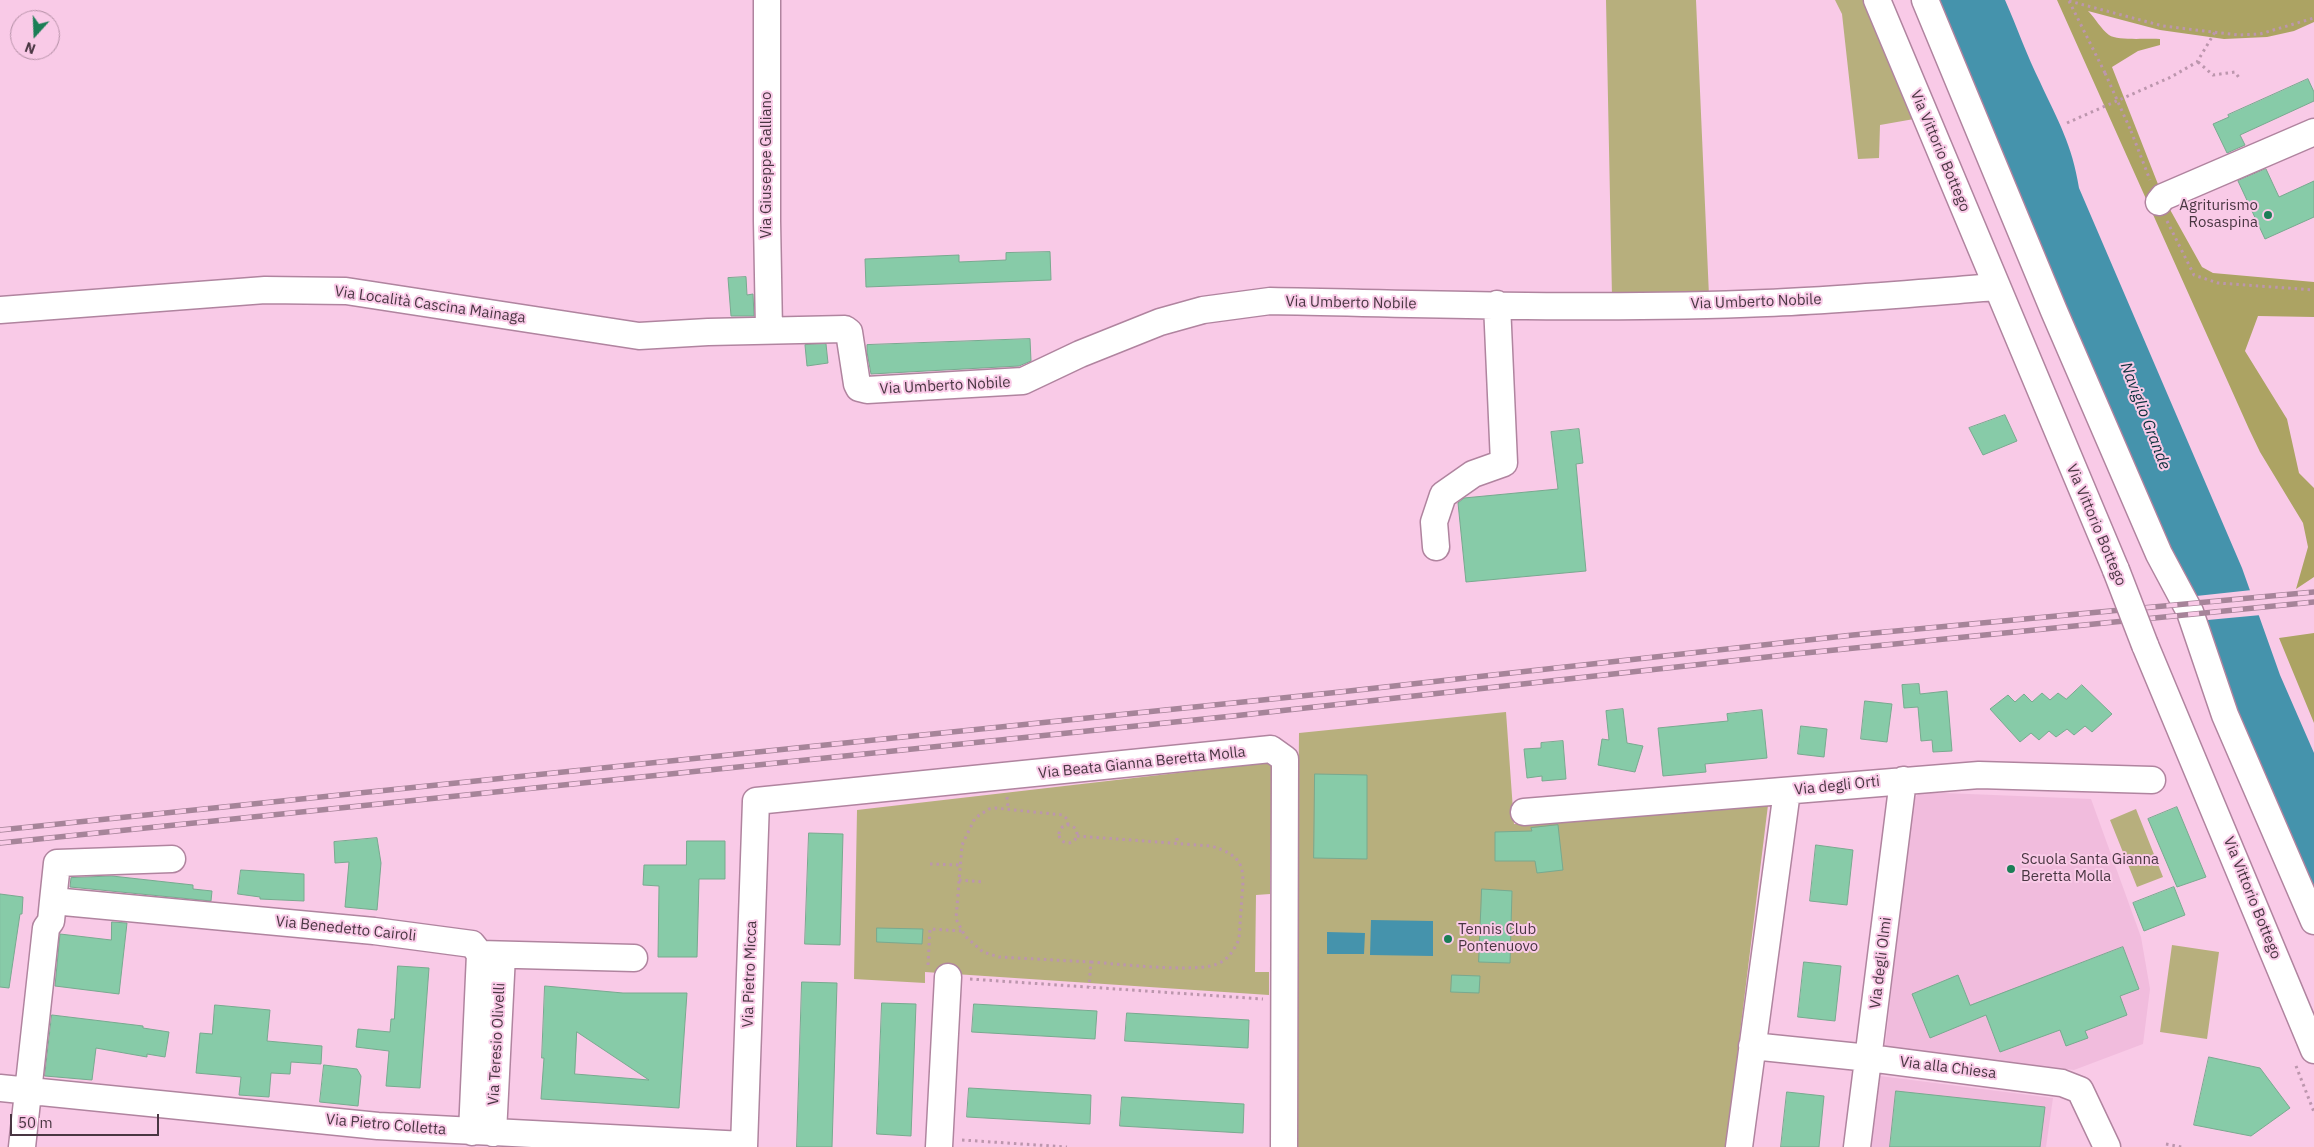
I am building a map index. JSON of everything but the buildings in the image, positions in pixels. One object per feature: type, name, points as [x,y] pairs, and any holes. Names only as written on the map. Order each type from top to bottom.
[{"type":"street","name":"Via Giuseppe Galliano","points":[[767,0],[769,330]]},
{"type":"street","name":"Via Vittorio Bottego","points":[[1877,0],[2116,570],[2145,645],[2314,1050]]},
{"type":"street","points":[[1925,0],[2054,312],[2159,554],[2190,612],[2225,715],[2314,920]]},
{"type":"street","points":[[2159,202],[2168,195],[2314,132]]},
{"type":"street","name":"Via Umberto Nobile","points":[[769,330],[845,329],[849,332],[857,384],[859,388],[866,390],[1023,381],[1080,354],[1160,322],[1203,310],[1237,304],[1270,302],[1497,304],[1765,303],[1898,296],[1996,287]]},
{"type":"street","name":"Via Località Cascina Mainaga","points":[[0,310],[265,290],[346,290],[640,336],[769,330]]},
{"type":"street","points":[[1436,548],[1434,522],[1443,495],[1473,474],[1504,463],[1497,304]]},
{"type":"street","name":"Via Beata Gianna Beretta Molla","points":[[756,801],[1271,749],[1285,759],[1284,1147]]},
{"type":"street","name":"Via degli Orti","points":[[1524,812],[1979,775],[2152,780]]},
{"type":"street","name":"Via degli Olmi","points":[[1858,1147],[1903,780]]},
{"type":"street","points":[[1739,1147],[1787,792]]},
{"type":"street","name":"Via Pietro Micca","points":[[744,1146],[756,801]]},
{"type":"street","points":[[22,1147],[46,928],[51,921],[57,863],[172,859]]},
{"type":"street","name":"Via Benedetto Cairoli","points":[[53,901],[374,931],[472,944],[491,954],[634,958]]},
{"type":"street","name":"Via Teresio Olivelli","points":[[482,1133],[491,954]]},
{"type":"street","points":[[938,977],[939,1143]]},
{"type":"street","name":"Via alla Chiesa","points":[[1752,1046],[1869,1058],[2062,1083],[2080,1090],[2106,1147]]},
{"type":"street","name":"Via Pietro Colletta","points":[[0,1088],[378,1126],[744,1146]]},
{"type":"path","points":[[2069,0],[2163,26],[2215,32],[2260,34],[2314,18]]},
{"type":"path","points":[[2069,0],[2131,131]]},
{"type":"path","points":[[2067,122],[2171,77],[2197,62],[2215,32]]},
{"type":"path","points":[[2197,62],[2213,75],[2235,72],[2240,79]]},
{"type":"path","points":[[2194,274],[2218,283],[2314,290]]},
{"type":"path","points":[[1068,826],[1067,819],[1063,815],[1008,808],[989,809],[975,818],[968,828],[962,845],[956,919],[962,931],[983,952],[999,957],[1204,968],[1222,962],[1232,952],[1239,938],[1243,869],[1238,860],[1221,849],[1076,836]]},
{"type":"path","points":[[1068,826],[1075,829],[1076,836],[1071,842],[1062,841],[1059,832],[1062,827],[1068,826]]},
{"type":"path","points":[[1177,838],[1177,844]]},
{"type":"path","points":[[930,864],[960,865]]},
{"type":"path","points":[[959,880],[984,882]]},
{"type":"path","points":[[962,931],[930,929],[938,977],[1284,1001]]},
{"type":"path","points":[[1090,987],[1091,962]]},
{"type":"path","points":[[939,1143],[1067,1147]]},
{"type":"path","points":[[2166,1144],[2182,1147]]},
{"type":"shaded area","points":[[1606,0],[1696,0],[1709,296],[1612,297]]},
{"type":"shaded area","points":[[1835,0],[1864,0],[1914,119],[1880,125],[1879,158],[1858,159],[1842,14]]},
{"type":"shaded area","points":[[2057,0],[2314,0],[2314,22],[2294,31],[2267,37],[2224,39],[2160,30],[2088,11],[2103,30],[2113,37],[2160,39],[2160,45],[2138,51],[2112,67],[2163,197],[2202,267],[2213,273],[2314,282],[2314,317],[2258,316],[2245,351],[2287,419],[2299,473],[2314,488],[2314,577],[2296,589],[2308,547],[2303,523],[2260,452],[2249,429]]},
{"type":"shaded area","points":[[2314,633],[2314,723],[2279,638]]},
{"type":"shaded area","name":"Tennis Club Pontenuovo","points":[[1506,712],[1514,824],[1768,805],[1726,1147],[1295,1147],[1299,733]]},
{"type":"shaded area","points":[[1272,762],[1270,894],[1256,895],[1255,972],[1269,972],[1269,995],[925,972],[925,983],[854,979],[857,810]]},
{"type":"shaded area","name":"Scuola Santa Gianna Beretta Molla","points":[[1920,792],[2091,799],[2141,937],[2150,989],[2143,1044],[2074,1070],[1885,1047],[1912,801]]},
{"type":"shaded area","points":[[2136,809],[2163,877],[2137,887],[2110,820]]},
{"type":"shaded area","points":[[2172,945],[2219,952],[2207,1039],[2160,1032]]},
{"type":"shaded area","points":[[1880,1076],[2053,1098],[2046,1147],[1871,1147]]},
{"type":"water","name":"Naviglio Grande","points":[[1936,0],[2005,0],[2064,133],[2079,188],[2242,568],[2280,675],[2314,753],[2314,897],[2175,560]]},
{"type":"water","points":[[1371,920],[1433,921],[1433,956],[1370,955]]},
{"type":"water","points":[[1327,932],[1365,933],[1364,954],[1327,954]]},
{"type":"pier","points":[[2252,590],[2261,615],[2197,621],[2187,597]]},
{"type":"railway","points":[[0,830],[1340,692],[1853,635],[2314,592]]},
{"type":"railway","points":[[0,843],[1233,716],[1785,655],[2314,602]]},
{"type":"place","name":"Agriturismo Rosaspina","points":[[2268,215]]},
{"type":"place","name":"Scuola Santa Gianna Beretta Molla","points":[[2011,869]]},
{"type":"place","name":"Tennis Club Pontenuovo","points":[[1448,939]]}]
